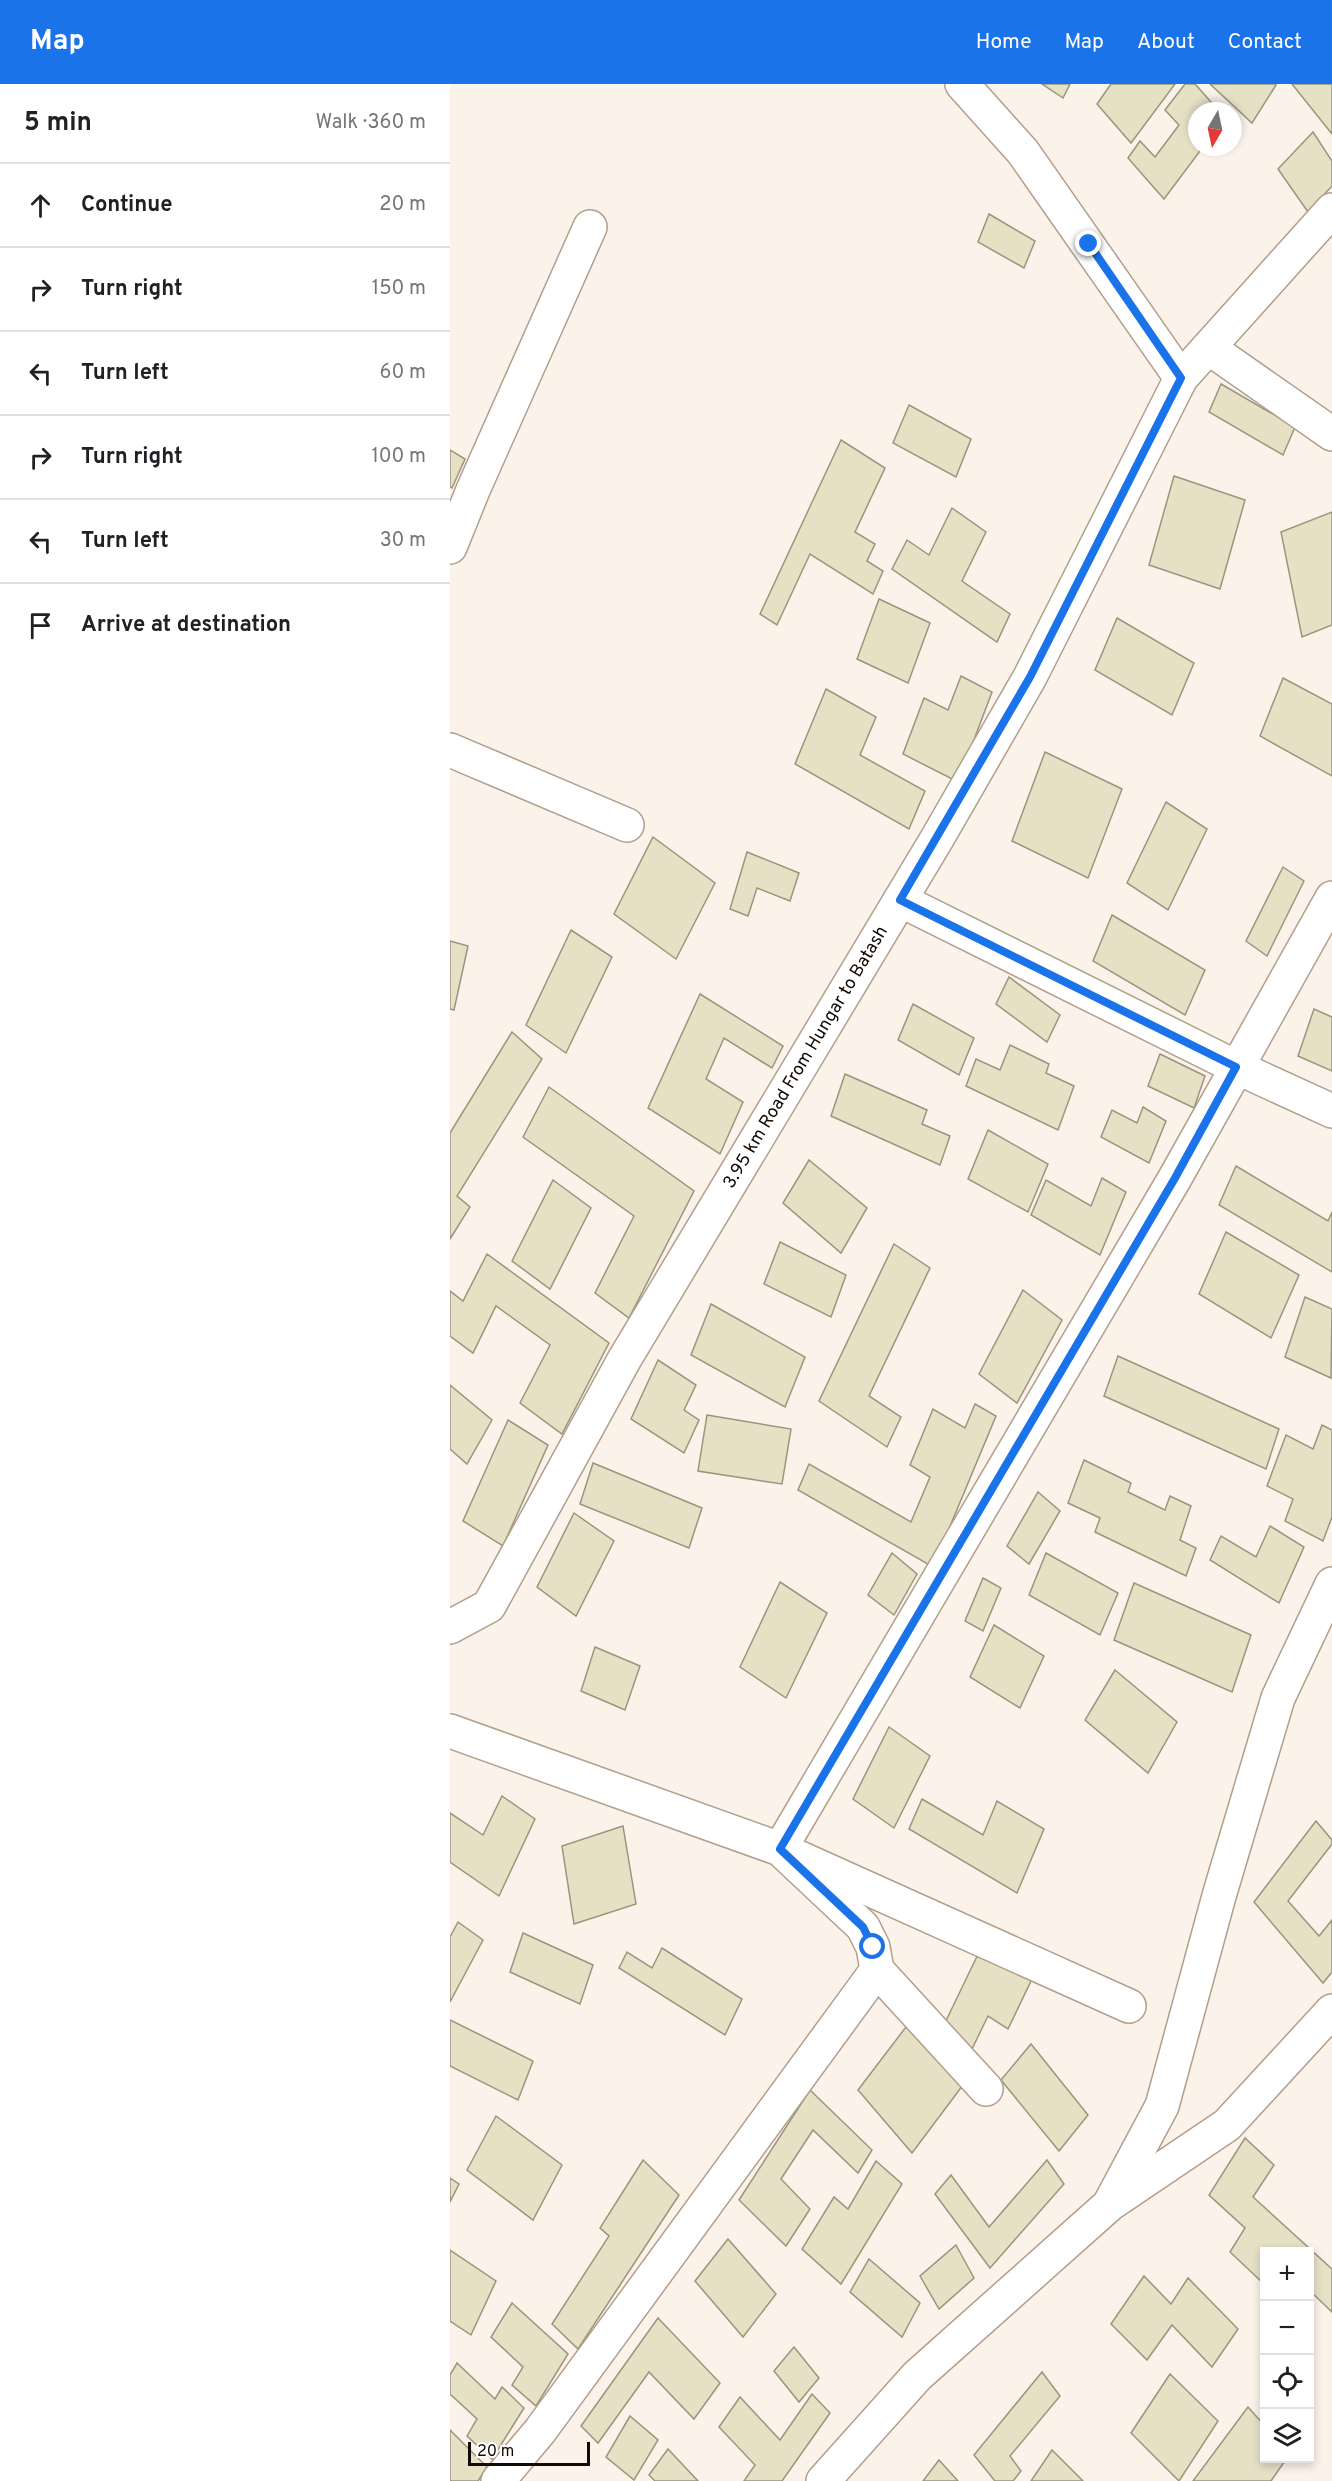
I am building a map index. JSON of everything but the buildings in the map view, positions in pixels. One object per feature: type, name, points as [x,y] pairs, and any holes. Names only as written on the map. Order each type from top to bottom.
[{"type":"street","points":[[968,86],[1023,152],[1181,378]]},
{"type":"street","name":"3.95 km Road From Hungar to Batash","points":[[450,1627],[489,1606],[624,1360],[900,900],[1030,677],[1181,378],[1332,210]]},
{"type":"street","points":[[450,547],[590,227]]},
{"type":"street","points":[[1209,348],[1332,434]]},
{"type":"street","points":[[450,750],[627,825]]},
{"type":"street","points":[[780,1849],[1175,1178],[1332,898]]},
{"type":"street","points":[[900,900],[1236,1067],[1332,1111]]},
{"type":"street","points":[[1109,2205],[1162,2106],[1219,1896],[1278,1698],[1332,1584]]},
{"type":"street","points":[[450,1731],[780,1849],[1129,2006]]},
{"type":"street","points":[[780,1849],[863,1927],[873,1947],[877,1970],[986,2089]]},
{"type":"street","points":[[498,2481],[540,2431],[877,1970]]},
{"type":"street","points":[[823,2481],[917,2376],[1109,2205],[1227,2125],[1332,2011]]},
{"type":"route","points":[[873,1947],[863,1927],[780,1849],[1175,1178],[1236,1067],[900,900],[1030,677],[1181,378],[1089,244]]}]
